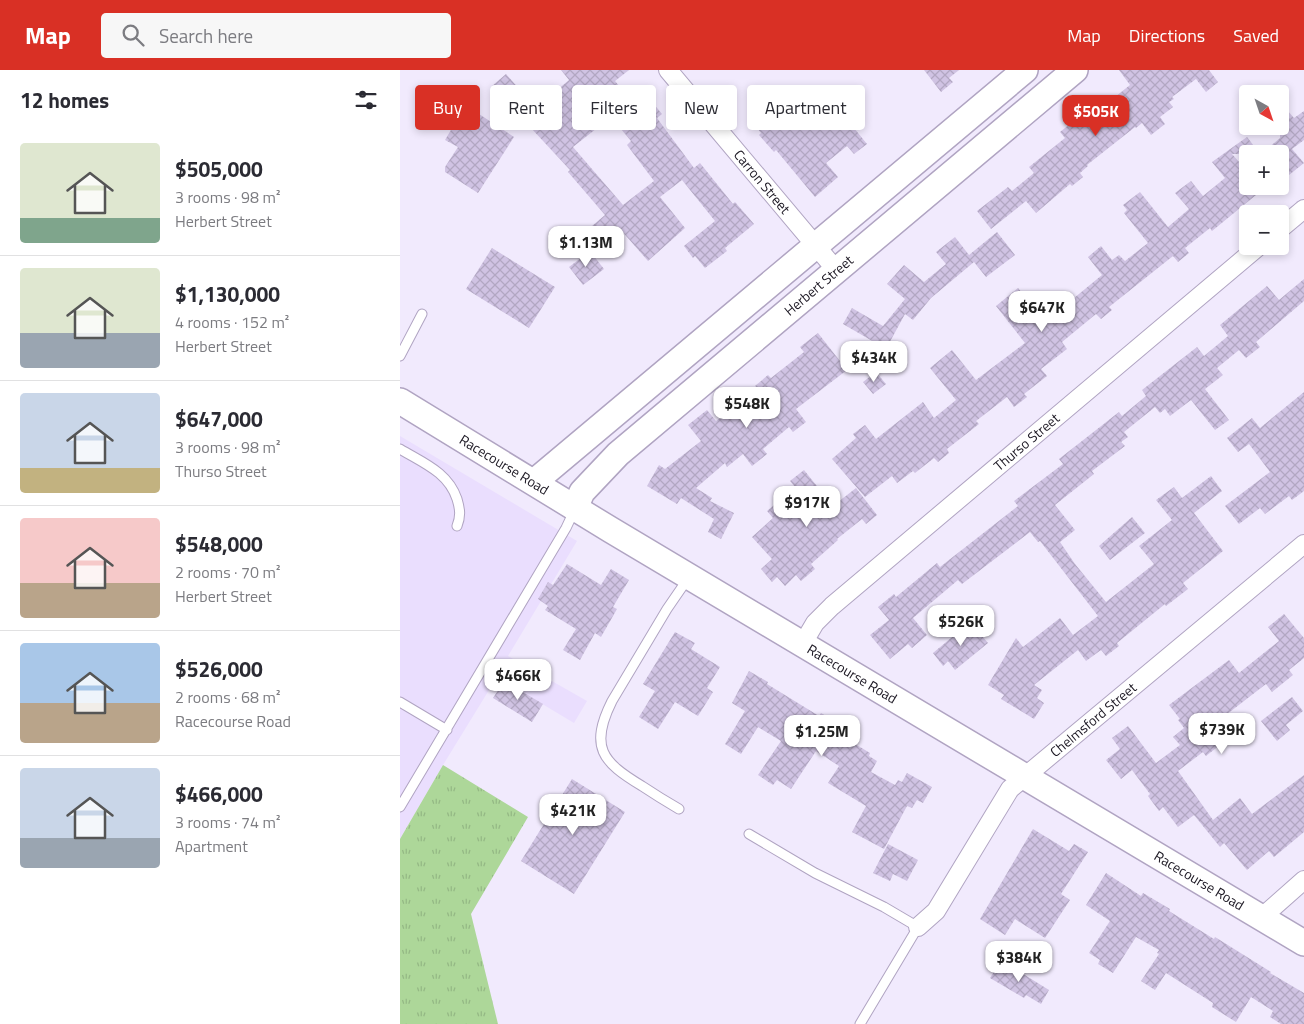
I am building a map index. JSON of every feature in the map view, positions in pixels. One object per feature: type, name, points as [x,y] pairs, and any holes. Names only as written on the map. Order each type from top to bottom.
[{"type":"street","name":"Carron Street","points":[[668,70],[837,270]]},
{"type":"street","points":[[534,482],[1025,70]]},
{"type":"street","name":"Herbert Street","points":[[575,508],[582,492],[618,454],[1075,70]]},
{"type":"street","points":[[1289,222],[1304,209]]},
{"type":"street","name":"Thurso Street","points":[[802,645],[815,623],[832,606],[1249,255]]},
{"type":"street","name":"Racecourse Road","points":[[400,401],[802,645],[1304,943]]},
{"type":"street","name":"Chelmsford Street","points":[[918,927],[936,911],[1010,789],[1304,544]]},
{"type":"street","points":[[1261,918],[1304,880]]},
{"type":"lane","points":[[400,356],[422,314]]},
{"type":"lane","points":[[400,449],[441,474],[448,481],[453,488],[458,504],[460,514],[457,526]]},
{"type":"lane","points":[[400,807],[566,528],[575,508]]},
{"type":"lane","points":[[679,809],[622,775],[612,766],[604,752],[600,738],[605,715],[612,701],[667,608],[689,577]]},
{"type":"lane","points":[[400,702],[447,730]]},
{"type":"lane","points":[[749,834],[815,873],[884,907],[918,927],[860,1024]]},
{"type":"shaded area","points":[[400,436],[577,541],[508,656],[587,701],[574,723],[497,677],[400,839]]},
{"type":"green space","points":[[443,765],[528,817],[471,914],[498,1024],[400,1024],[400,839]]},
{"type":"building","points":[[561,70],[629,70],[615,81],[618,85],[572,85],[572,130],[595,130],[573,147],[623,205],[654,181],[627,145],[631,141],[622,130],[656,130],[656,107],[662,114],[657,118],[694,168],[700,163],[733,204],[735,202],[754,224],[725,248],[727,251],[705,268],[695,256],[693,258],[684,246],[715,221],[682,180],[660,197],[685,228],[648,261],[620,229],[604,241],[592,226],[605,215],[568,172],[570,170],[533,130],[562,130],[562,86],[569,80]]},
{"type":"building","points":[[924,70],[959,70],[949,78],[953,82],[941,92]]},
{"type":"building","points":[[1119,70],[1209,70],[1218,82],[1206,92],[1196,79],[1172,97],[1174,99],[1169,102],[1173,107],[1160,117],[1165,124],[1151,135],[1142,123],[1135,127],[1087,165],[1080,173],[1083,177],[1072,186],[1070,184],[1036,213],[1026,201],[991,229],[977,211],[1008,187],[1012,191],[1034,173],[1029,167],[1065,138],[1060,132],[1080,116],[1072,106],[1083,96],[1096,112],[1130,85]]},
{"type":"building","points":[[506,74],[516,85],[493,85]]},
{"type":"building","points":[[1304,111],[1304,140],[1292,149],[1304,163],[1289,175],[1289,145],[1272,145],[1280,138],[1280,135],[1289,135],[1289,112],[1294,118]]},
{"type":"building","points":[[480,115],[490,121],[490,130],[503,130],[514,137],[478,193],[445,172],[445,167],[458,147],[445,140],[451,130],[480,130]]},
{"type":"building","points":[[759,130],[856,130],[867,144],[854,154],[847,146],[826,163],[838,177],[815,197],[776,150],[774,152],[759,135],[761,133]]},
{"type":"building","points":[[1247,137],[1253,145],[1239,145],[1239,154],[1232,154],[1239,162],[1239,195],[1256,195],[1244,205],[1239,205],[1239,209],[1212,231],[1210,228],[1185,248],[1189,253],[1178,262],[1173,256],[1109,307],[1112,310],[1101,319],[1096,314],[1062,342],[1067,349],[1041,369],[1047,376],[1024,394],[1027,397],[1014,407],[1007,397],[976,421],[979,424],[947,449],[949,453],[938,462],[934,458],[915,473],[913,471],[897,483],[892,476],[865,497],[832,459],[856,438],[853,434],[865,425],[876,439],[923,402],[934,418],[956,400],[930,368],[952,350],[976,380],[1025,343],[996,306],[1018,288],[1030,303],[1036,298],[1051,317],[1102,275],[1088,257],[1101,246],[1112,260],[1119,255],[1125,261],[1148,243],[1124,213],[1127,210],[1123,205],[1140,192],[1168,227],[1189,209],[1175,193],[1191,181],[1203,196],[1225,178],[1212,162]]},
{"type":"building","points":[[997,232],[1015,255],[986,277],[974,262],[931,298],[913,320],[905,314],[886,349],[843,324],[852,308],[883,326],[905,299],[887,284],[904,265],[924,282],[946,264],[936,252],[955,237],[969,255]]},
{"type":"building","points":[[492,248],[555,287],[529,328],[466,289]]},
{"type":"building","points":[[590,251],[604,269],[583,285],[569,267]]},
{"type":"building","points":[[1304,279],[1304,301],[1256,342],[1260,347],[1246,358],[1239,350],[1217,368],[1223,375],[1205,389],[1229,420],[1215,430],[1191,400],[1170,416],[1165,409],[1160,413],[1155,407],[1124,432],[1128,437],[1121,442],[1125,446],[1092,471],[1094,474],[1055,505],[1075,530],[1060,542],[1106,602],[1154,564],[1139,546],[1172,520],[1156,500],[1174,487],[1182,498],[1211,476],[1222,491],[1194,513],[1223,551],[1183,583],[1188,589],[1166,606],[1165,604],[1117,643],[1119,646],[1106,656],[1101,650],[1086,661],[1078,650],[1034,685],[1042,690],[1037,698],[1044,703],[1034,719],[1001,699],[1004,695],[988,685],[1016,638],[1023,647],[1060,618],[1073,635],[1098,616],[1040,541],[1038,542],[1030,532],[962,584],[958,580],[913,618],[927,635],[912,648],[908,644],[890,659],[870,635],[889,620],[878,607],[894,594],[896,597],[937,563],[940,567],[1018,506],[1014,501],[1063,464],[1059,459],[1119,412],[1122,416],[1146,396],[1142,390],[1197,347],[1204,356],[1228,336],[1220,325],[1267,286],[1279,300]]},
{"type":"building","points":[[818,333],[847,370],[796,409],[806,422],[793,432],[789,427],[763,449],[767,454],[752,466],[743,454],[727,467],[725,463],[696,488],[712,498],[710,501],[734,513],[721,539],[708,532],[714,519],[681,498],[677,504],[647,486],[659,465],[665,469],[701,441],[688,425],[707,410],[716,421],[758,388],[755,386],[768,375],[771,378],[804,352],[800,347]]},
{"type":"building","points":[[876,372],[886,384],[873,394],[863,382]]},
{"type":"building","points":[[1304,392],[1304,491],[1292,500],[1289,496],[1265,514],[1260,508],[1239,524],[1225,506],[1270,472],[1249,444],[1238,452],[1227,438],[1252,418],[1260,428]]},
{"type":"building","points":[[804,470],[833,506],[856,488],[877,515],[866,524],[862,519],[837,539],[811,564],[815,569],[801,581],[796,575],[785,586],[777,577],[772,582],[761,569],[772,559],[752,537],[773,518],[767,511],[795,487],[790,481]]},
{"type":"building","points":[[1132,517],[1145,533],[1110,560],[1099,546]]},
{"type":"building","points":[[567,564],[601,585],[611,569],[629,580],[613,607],[617,609],[601,637],[595,633],[580,660],[563,650],[576,629],[545,610],[548,606],[538,599],[548,582],[553,585]]},
{"type":"building","points":[[1284,614],[1304,638],[1304,658],[1289,670],[1293,675],[1272,692],[1266,684],[1213,725],[1225,741],[1206,756],[1203,752],[1178,771],[1213,820],[1240,798],[1252,814],[1304,775],[1304,832],[1274,857],[1269,851],[1247,870],[1224,843],[1220,847],[1194,815],[1178,827],[1163,807],[1159,811],[1148,796],[1150,794],[1132,770],[1121,779],[1106,760],[1120,749],[1112,738],[1128,726],[1156,763],[1180,745],[1173,737],[1184,728],[1178,720],[1180,719],[1169,705],[1229,660],[1239,673],[1279,641],[1268,627]]},
{"type":"building","points":[[970,622],[988,643],[955,670],[948,661],[943,666],[933,653]]},
{"type":"building","points":[[675,632],[695,643],[691,649],[720,667],[707,688],[713,692],[698,716],[675,702],[658,729],[639,717],[655,691],[643,684]]},
{"type":"building","points":[[749,671],[819,716],[821,713],[846,729],[842,736],[870,753],[869,756],[877,761],[871,772],[895,785],[898,780],[902,782],[907,773],[932,787],[923,803],[917,800],[912,808],[907,806],[884,849],[852,832],[866,806],[828,783],[839,766],[816,751],[791,789],[777,780],[773,785],[758,775],[781,741],[758,727],[741,754],[725,744],[745,711],[732,703]]},
{"type":"building","points":[[504,681],[543,704],[532,722],[493,698]]},
{"type":"building","points":[[1292,697],[1303,711],[1286,725],[1290,730],[1277,741],[1261,721]]},
{"type":"building","points":[[572,779],[625,812],[574,894],[521,861]]},
{"type":"building","points":[[1033,829],[1069,851],[1074,844],[1088,852],[1061,894],[1070,900],[1045,938],[1015,919],[1005,935],[980,919]]},
{"type":"building","points":[[888,844],[918,860],[907,881],[893,874],[890,881],[873,873]]},
{"type":"building","points":[[1106,873],[1141,896],[1143,893],[1170,909],[1169,911],[1214,939],[1215,937],[1304,993],[1304,1024],[1281,1024],[1270,1017],[1273,1011],[1251,997],[1236,1022],[1212,1007],[1213,1003],[1166,973],[1155,990],[1141,981],[1159,954],[1157,953],[1159,950],[1136,937],[1113,973],[1098,964],[1100,960],[1089,953],[1110,921],[1086,905]]},
{"type":"building","points":[[1001,960],[1049,990],[1041,1004],[1026,995],[1024,998],[990,978]]}]
